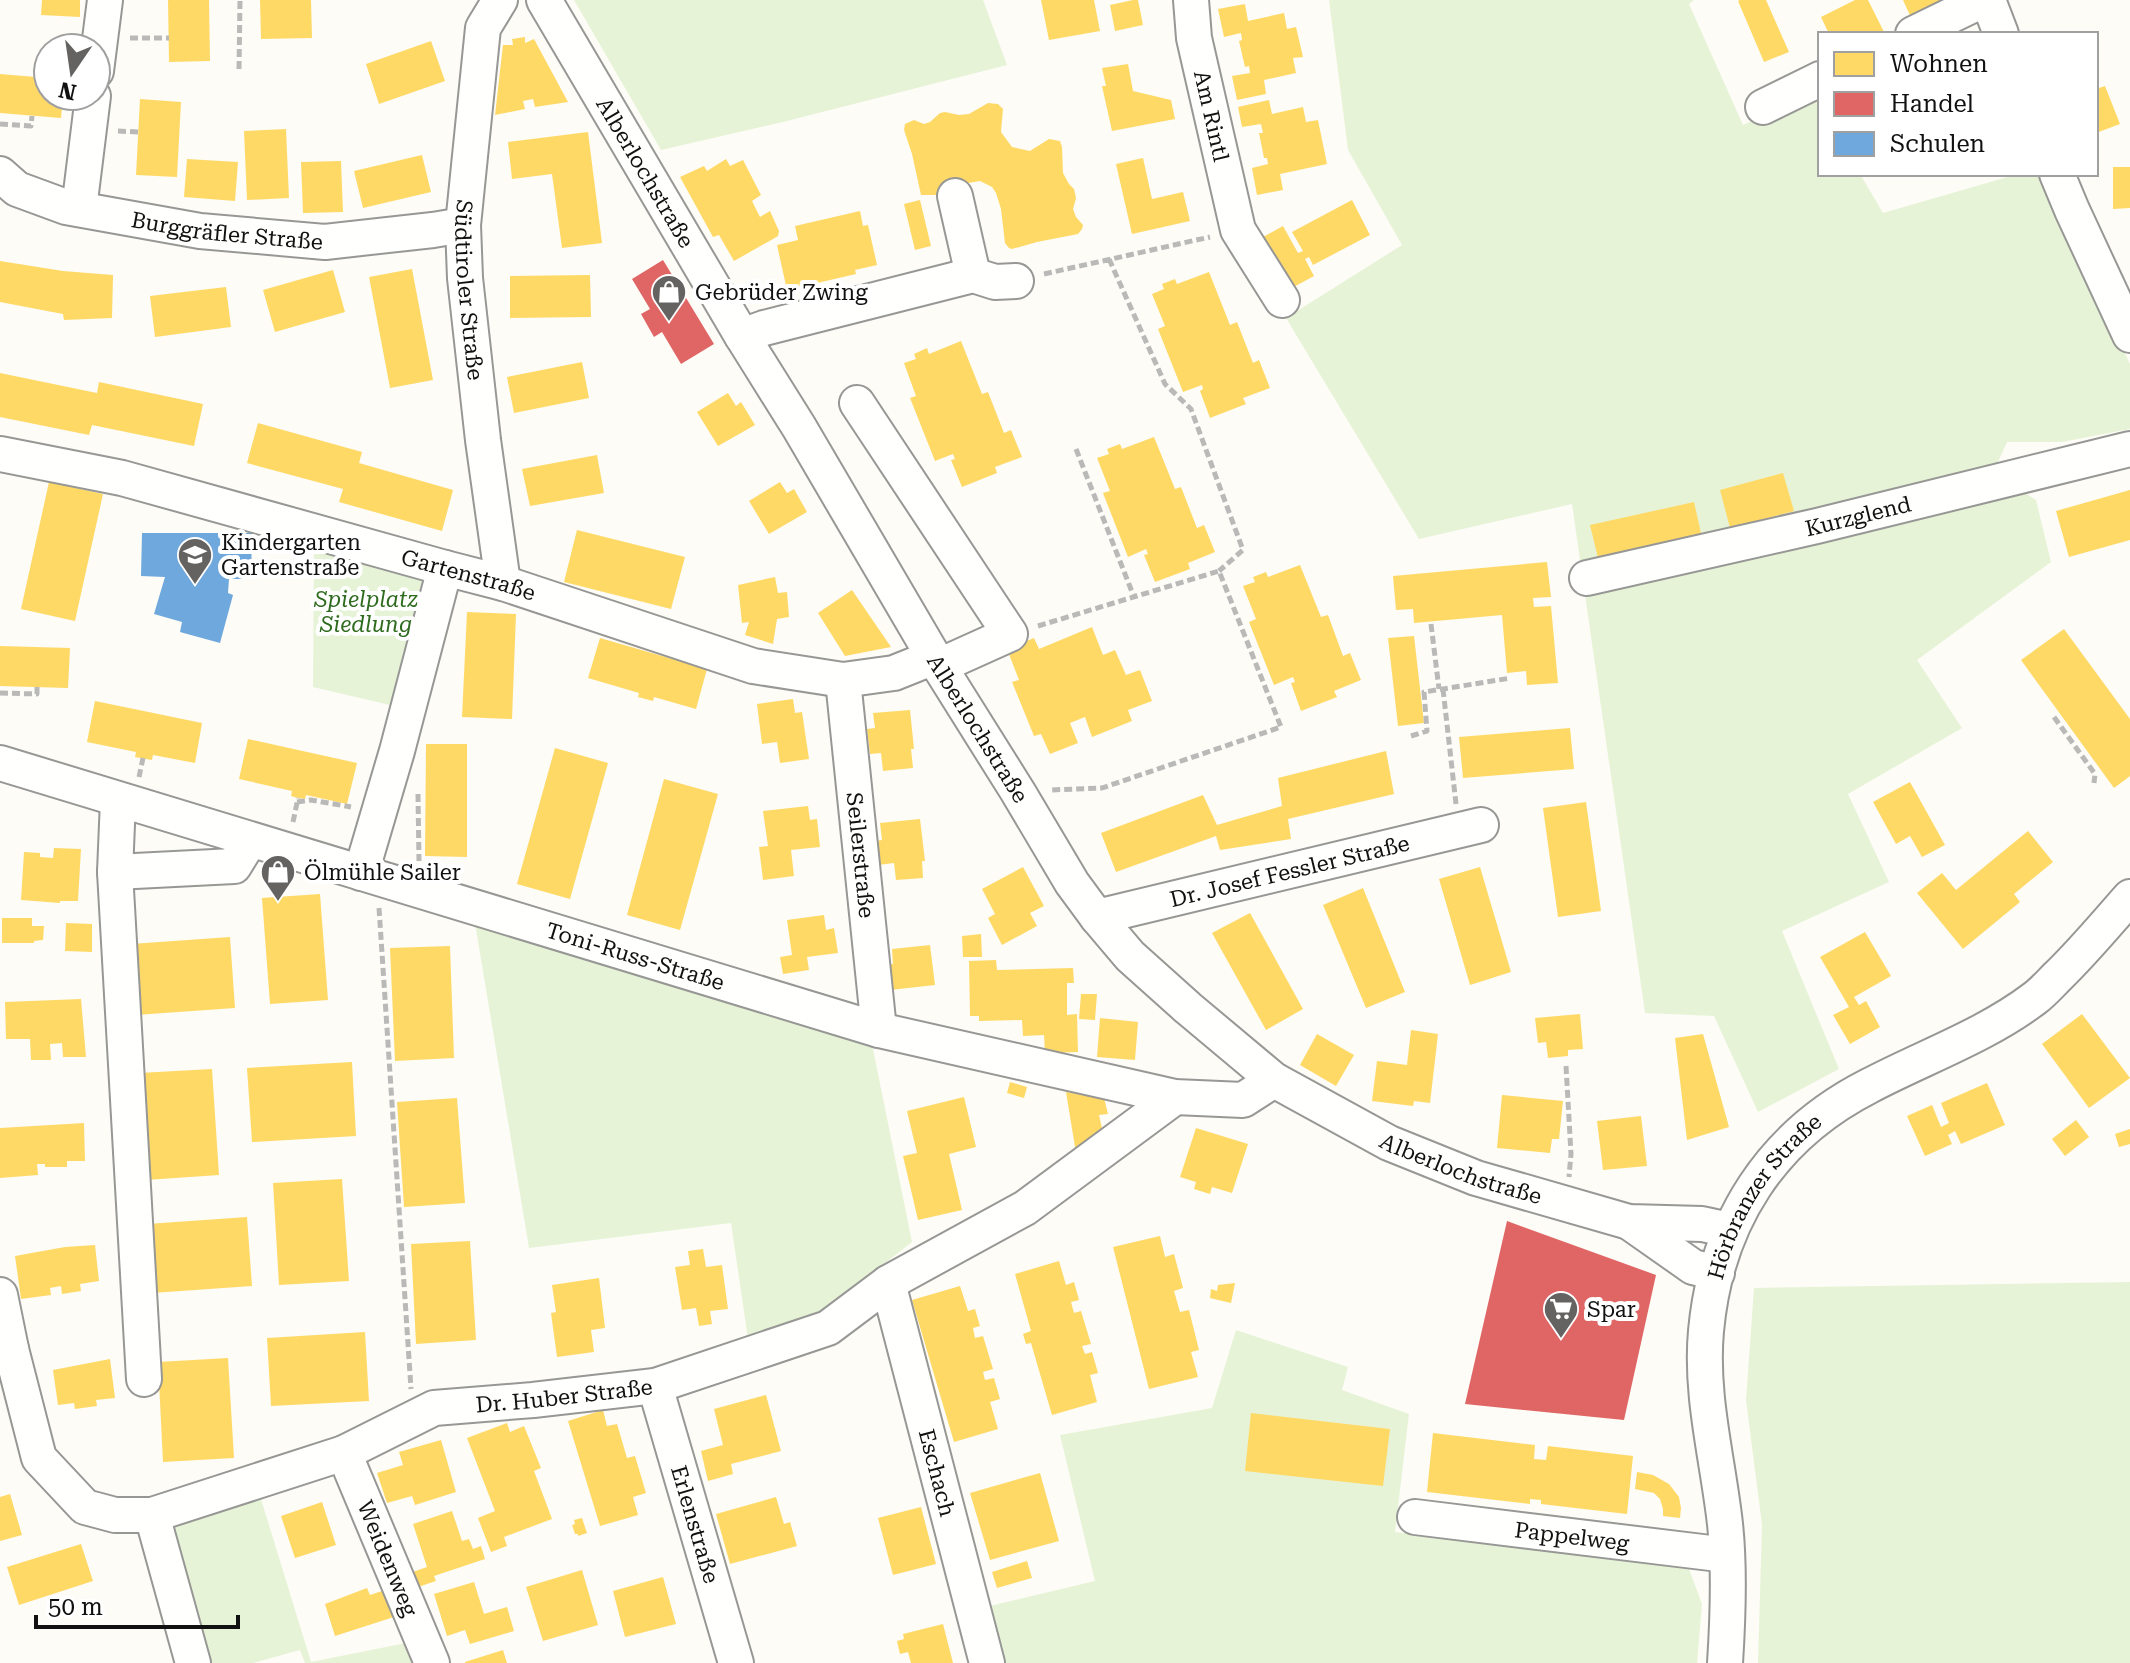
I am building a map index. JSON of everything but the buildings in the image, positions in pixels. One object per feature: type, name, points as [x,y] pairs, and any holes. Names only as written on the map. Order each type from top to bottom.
[{"type":"street","points":[[100,32],[105,0]]},
{"type":"street","name":"Südtiroler Straße","points":[[500,0],[483,28],[463,225],[465,278],[476,381],[503,583]]},
{"type":"street","name":"Alberlochstraße","points":[[544,0],[936,662],[1072,883],[1130,956],[1274,1080],[1389,1143],[1476,1178],[1629,1222],[1702,1224],[1730,1230]]},
{"type":"street","name":"Am Rintl","points":[[1191,0],[1194,38],[1238,230],[1282,300]]},
{"type":"street","points":[[1917,32],[1985,0],[2000,32]]},
{"type":"street","points":[[1763,107],[1818,80]]},
{"type":"street","points":[[79,209],[91,112]]},
{"type":"street","name":"Burggräfler Straße","points":[[0,174],[17,189],[66,207],[200,231],[325,242],[463,225]]},
{"type":"street","points":[[2058,176],[2130,335]]},
{"type":"street","points":[[955,196],[973,275]]},
{"type":"street","points":[[742,336],[973,275],[995,282],[1016,281]]},
{"type":"street","points":[[857,403],[1010,634]]},
{"type":"street","name":"Kurzglend","points":[[1587,578],[1817,526],[2130,449]]},
{"type":"street","name":"Gartenstraße","points":[[0,454],[122,478],[503,583],[753,666],[843,680],[894,673],[936,662],[1010,634]]},
{"type":"street","points":[[369,884],[397,751],[445,568]]},
{"type":"street","name":"Seilerstraße","points":[[843,680],[879,1030]]},
{"type":"street","name":"Toni-Russ-Straße","points":[[1,769],[250,840],[369,884],[633,954],[879,1030],[1175,1097],[1243,1100],[1274,1080]]},
{"type":"street","points":[[118,800],[115,872],[144,1379]]},
{"type":"street","name":"Dr. Josef Fessler Straße","points":[[1097,917],[1470,827]]},
{"type":"street","points":[[115,872],[234,866],[250,840]]},
{"type":"street","name":"Hörbranzer Straße","points":[[1725,1663],[1727,1555],[1705,1375],[1706,1333],[1711,1293],[1730,1230],[1750,1192],[1795,1137],[1824,1112],[1867,1087],[1987,1029],[2037,997],[2079,956],[2130,897]]},
{"type":"street","name":"Dr. Huber Straße","points":[[0,1295],[5,1350],[39,1458],[85,1507],[115,1515],[152,1515],[344,1453],[434,1408],[655,1386],[828,1328],[888,1283],[1025,1208],[1175,1097]]},
{"type":"street","name":"Alberlochstraße","points":[[1629,1222],[1693,1267],[1717,1273]]},
{"type":"street","name":"Eschach","points":[[888,1283],[987,1663]]},
{"type":"street","name":"Erlenstraße","points":[[655,1386],[736,1663]]},
{"type":"street","name":"Weidenweg","points":[[344,1453],[432,1663]]},
{"type":"street","points":[[152,1515],[193,1663]]},
{"type":"street","name":"Pappelweg","points":[[1415,1517],[1727,1555]]},
{"type":"path","points":[[239,69],[240,0]]},
{"type":"path","points":[[112,36],[169,38]]},
{"type":"path","points":[[0,124],[31,126],[32,116]]},
{"type":"path","points":[[1016,281],[1238,230]]},
{"type":"path","points":[[1010,634],[1219,571],[1243,550],[1191,409],[1165,384],[1109,259]]},
{"type":"path","points":[[1076,449],[1134,597]]},
{"type":"path","points":[[1018,792],[1102,788],[1281,727],[1219,571]]},
{"type":"path","points":[[1431,624],[1441,689],[1470,827]]},
{"type":"path","points":[[1411,736],[1427,731],[1424,692],[1511,678]]},
{"type":"path","points":[[0,693],[37,694],[37,687]]},
{"type":"path","points":[[2054,717],[2095,774],[2094,783]]},
{"type":"path","points":[[418,794],[419,875]]},
{"type":"path","points":[[292,824],[297,800],[349,807],[356,804]]},
{"type":"path","points":[[369,884],[412,1403],[416,1417]]},
{"type":"path","points":[[1566,1066],[1571,1154],[1567,1204]]},
{"type":"green space","points":[[574,0],[983,0],[1007,65],[661,150]]},
{"type":"green space","points":[[1329,0],[1694,0],[1689,4],[1743,125],[1812,94],[1818,104],[1818,176],[1861,176],[1883,213],[2011,176],[2040,176],[2130,364],[2130,429],[2062,442],[2007,442],[1993,473],[2036,500],[2051,562],[1917,660],[1962,728],[1848,794],[1889,882],[1782,931],[1839,1069],[1758,1112],[1714,1016],[1645,1013],[1572,504],[1419,539],[1286,318],[1402,245],[1348,150]]},
{"type":"green space","name":"Spielplatz Siedlung","points":[[314,540],[418,570],[428,586],[394,706],[313,687]]},
{"type":"green space","points":[[475,923],[872,1044],[912,1242],[823,1312],[748,1339],[731,1223],[529,1248]]},
{"type":"green space","points":[[2130,1282],[2130,1663],[1758,1663],[1762,1525],[1746,1400],[1754,1288]]},
{"type":"green space","points":[[1236,1330],[1348,1367],[1342,1390],[1409,1414],[1395,1532],[1689,1569],[1702,1604],[1697,1663],[1006,1663],[990,1606],[1095,1581],[1060,1435],[1212,1408]]},
{"type":"green space","points":[[261,1499],[311,1662],[406,1643],[415,1663],[305,1663],[300,1650],[253,1663],[197,1663],[172,1521]]},
{"type":"place","name":"Gebrüder Zwing","points":[[669,323]]},
{"type":"place","name":"Kindergarten Gartenstraße","points":[[195,586]]},
{"type":"place","name":"Ölmühle Sailer","points":[[278,903]]},
{"type":"place","name":"Spar","points":[[1561,1340]]}]
